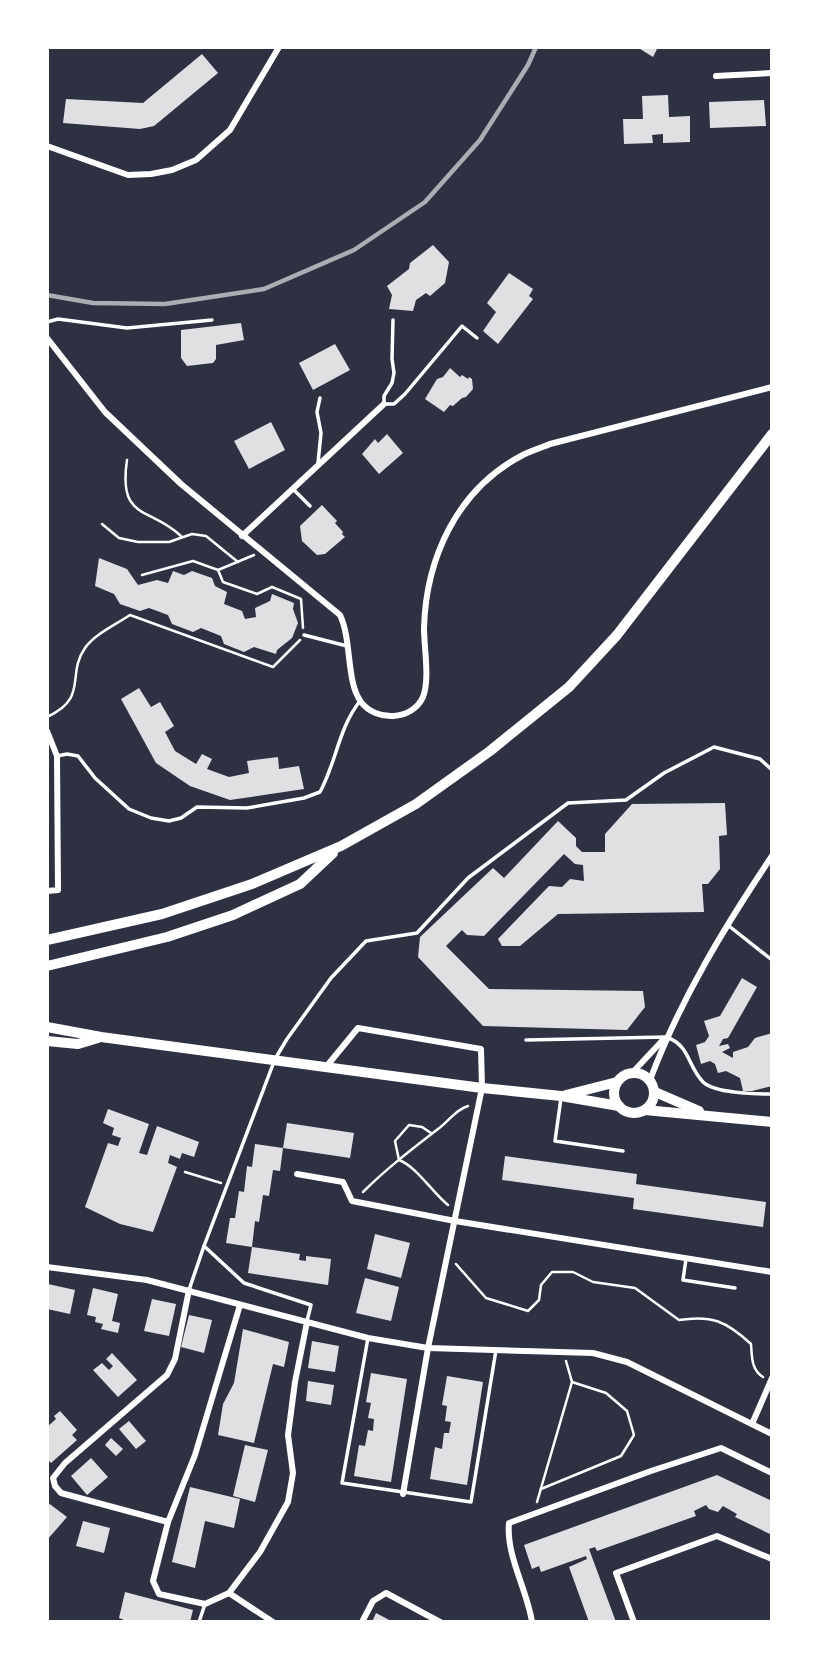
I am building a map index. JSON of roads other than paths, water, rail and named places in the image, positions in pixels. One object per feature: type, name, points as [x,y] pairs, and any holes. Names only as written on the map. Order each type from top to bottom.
[{"type":"main road","points":[[47,939],[162,914],[262,879],[341,846],[416,804],[490,751],[569,687],[617,635],[772,434]]},
{"type":"main road","points":[[47,966],[167,937],[233,915],[300,884],[341,846]]},
{"type":"main road","points":[[47,1027],[101,1037],[482,1088],[561,1096],[619,1106]]},
{"type":"main road","points":[[47,1041],[78,1044],[101,1037]]},
{"type":"main road","points":[[561,1096],[617,1082],[624,1075],[633,1072],[650,1080],[655,1093],[645,1110]]},
{"type":"main road","points":[[617,1082],[615,1098],[619,1106],[627,1112],[645,1110],[708,1114],[772,1122]]},
{"type":"main road","points":[[655,1093],[708,1114]]},
{"type":"street","points":[[47,146],[128,175],[151,174],[184,165],[205,153],[230,130],[279,47]]},
{"type":"street","points":[[716,76],[772,73]]},
{"type":"street","points":[[47,338],[105,412],[181,484],[340,615],[346,628],[354,683],[360,701],[372,712],[389,717],[403,715],[413,709],[422,698],[426,680],[424,636],[428,586],[437,552],[452,521],[471,496],[491,477],[520,456],[550,444],[772,387]]},
{"type":"street","points":[[243,536],[384,404]]},
{"type":"street","points":[[47,731],[57,756],[58,890],[47,891]]},
{"type":"street","points":[[650,1080],[666,1037],[727,924],[772,856]]},
{"type":"street","points":[[326,1067],[358,1028],[481,1049],[482,1088],[428,1348],[403,1494]]},
{"type":"street","points":[[633,1072],[666,1037]]},
{"type":"street","points":[[297,1174],[343,1182],[352,1201],[455,1221],[772,1272]]},
{"type":"street","points":[[47,1267],[147,1280],[368,1338],[428,1348],[593,1353],[627,1362],[772,1434]]},
{"type":"street","points":[[168,1522],[61,1493],[55,1486],[54,1478],[65,1463],[167,1375],[175,1359],[189,1290]]},
{"type":"street","points":[[240,1305],[195,1455],[168,1522],[153,1581],[159,1594],[205,1604],[229,1593],[260,1552],[288,1502],[293,1473],[290,1422],[307,1322]]},
{"type":"street","points":[[752,1424],[771,1380]]},
{"type":"street","points":[[533,1622],[508,1537],[509,1523],[721,1448],[772,1473]]},
{"type":"street","points":[[634,1622],[615,1573],[717,1536],[772,1559]]},
{"type":"street","points":[[229,1593],[273,1622]]},
{"type":"street","points":[[362,1622],[373,1601],[386,1593],[440,1622]]},
{"type":"lane","points":[[47,322],[58,319],[127,328],[212,320]]},
{"type":"lane","points":[[393,320],[394,373],[392,383],[383,396],[384,404],[394,404],[405,394],[462,326],[477,338]]},
{"type":"lane","points":[[318,465],[321,433],[317,412],[320,398]]},
{"type":"lane","points":[[293,489],[310,506]]},
{"type":"lane","points":[[304,635],[349,647]]},
{"type":"lane","points":[[57,756],[78,756],[109,792],[129,809],[151,818],[169,821],[181,818],[197,807],[247,808],[304,798],[320,792],[327,779],[348,715],[360,701]]},
{"type":"lane","points":[[189,1290],[275,1059],[331,978],[366,942],[417,933],[468,878],[568,803],[626,800],[664,774],[714,747],[760,759],[772,770]]},
{"type":"lane","points":[[47,766],[57,767]]},
{"type":"lane","points":[[727,924],[772,960]]},
{"type":"lane","points":[[526,1040],[666,1037],[679,1041],[704,1083],[750,1094],[772,1094]]},
{"type":"lane","points":[[561,1096],[555,1141],[623,1152]]},
{"type":"lane","points":[[204,1246],[244,1283],[311,1305],[307,1322]]},
{"type":"lane","points":[[687,1257],[683,1280],[735,1288]]},
{"type":"lane","points":[[368,1338],[342,1483],[471,1502],[496,1350]]},
{"type":"lane","points":[[47,1489],[55,1486]]},
{"type":"lane","points":[[199,1622],[205,1604]]},
{"type":"railway","points":[[47,295],[93,303],[165,304],[264,289],[354,250],[425,202],[480,140],[528,65],[536,47]]}]
